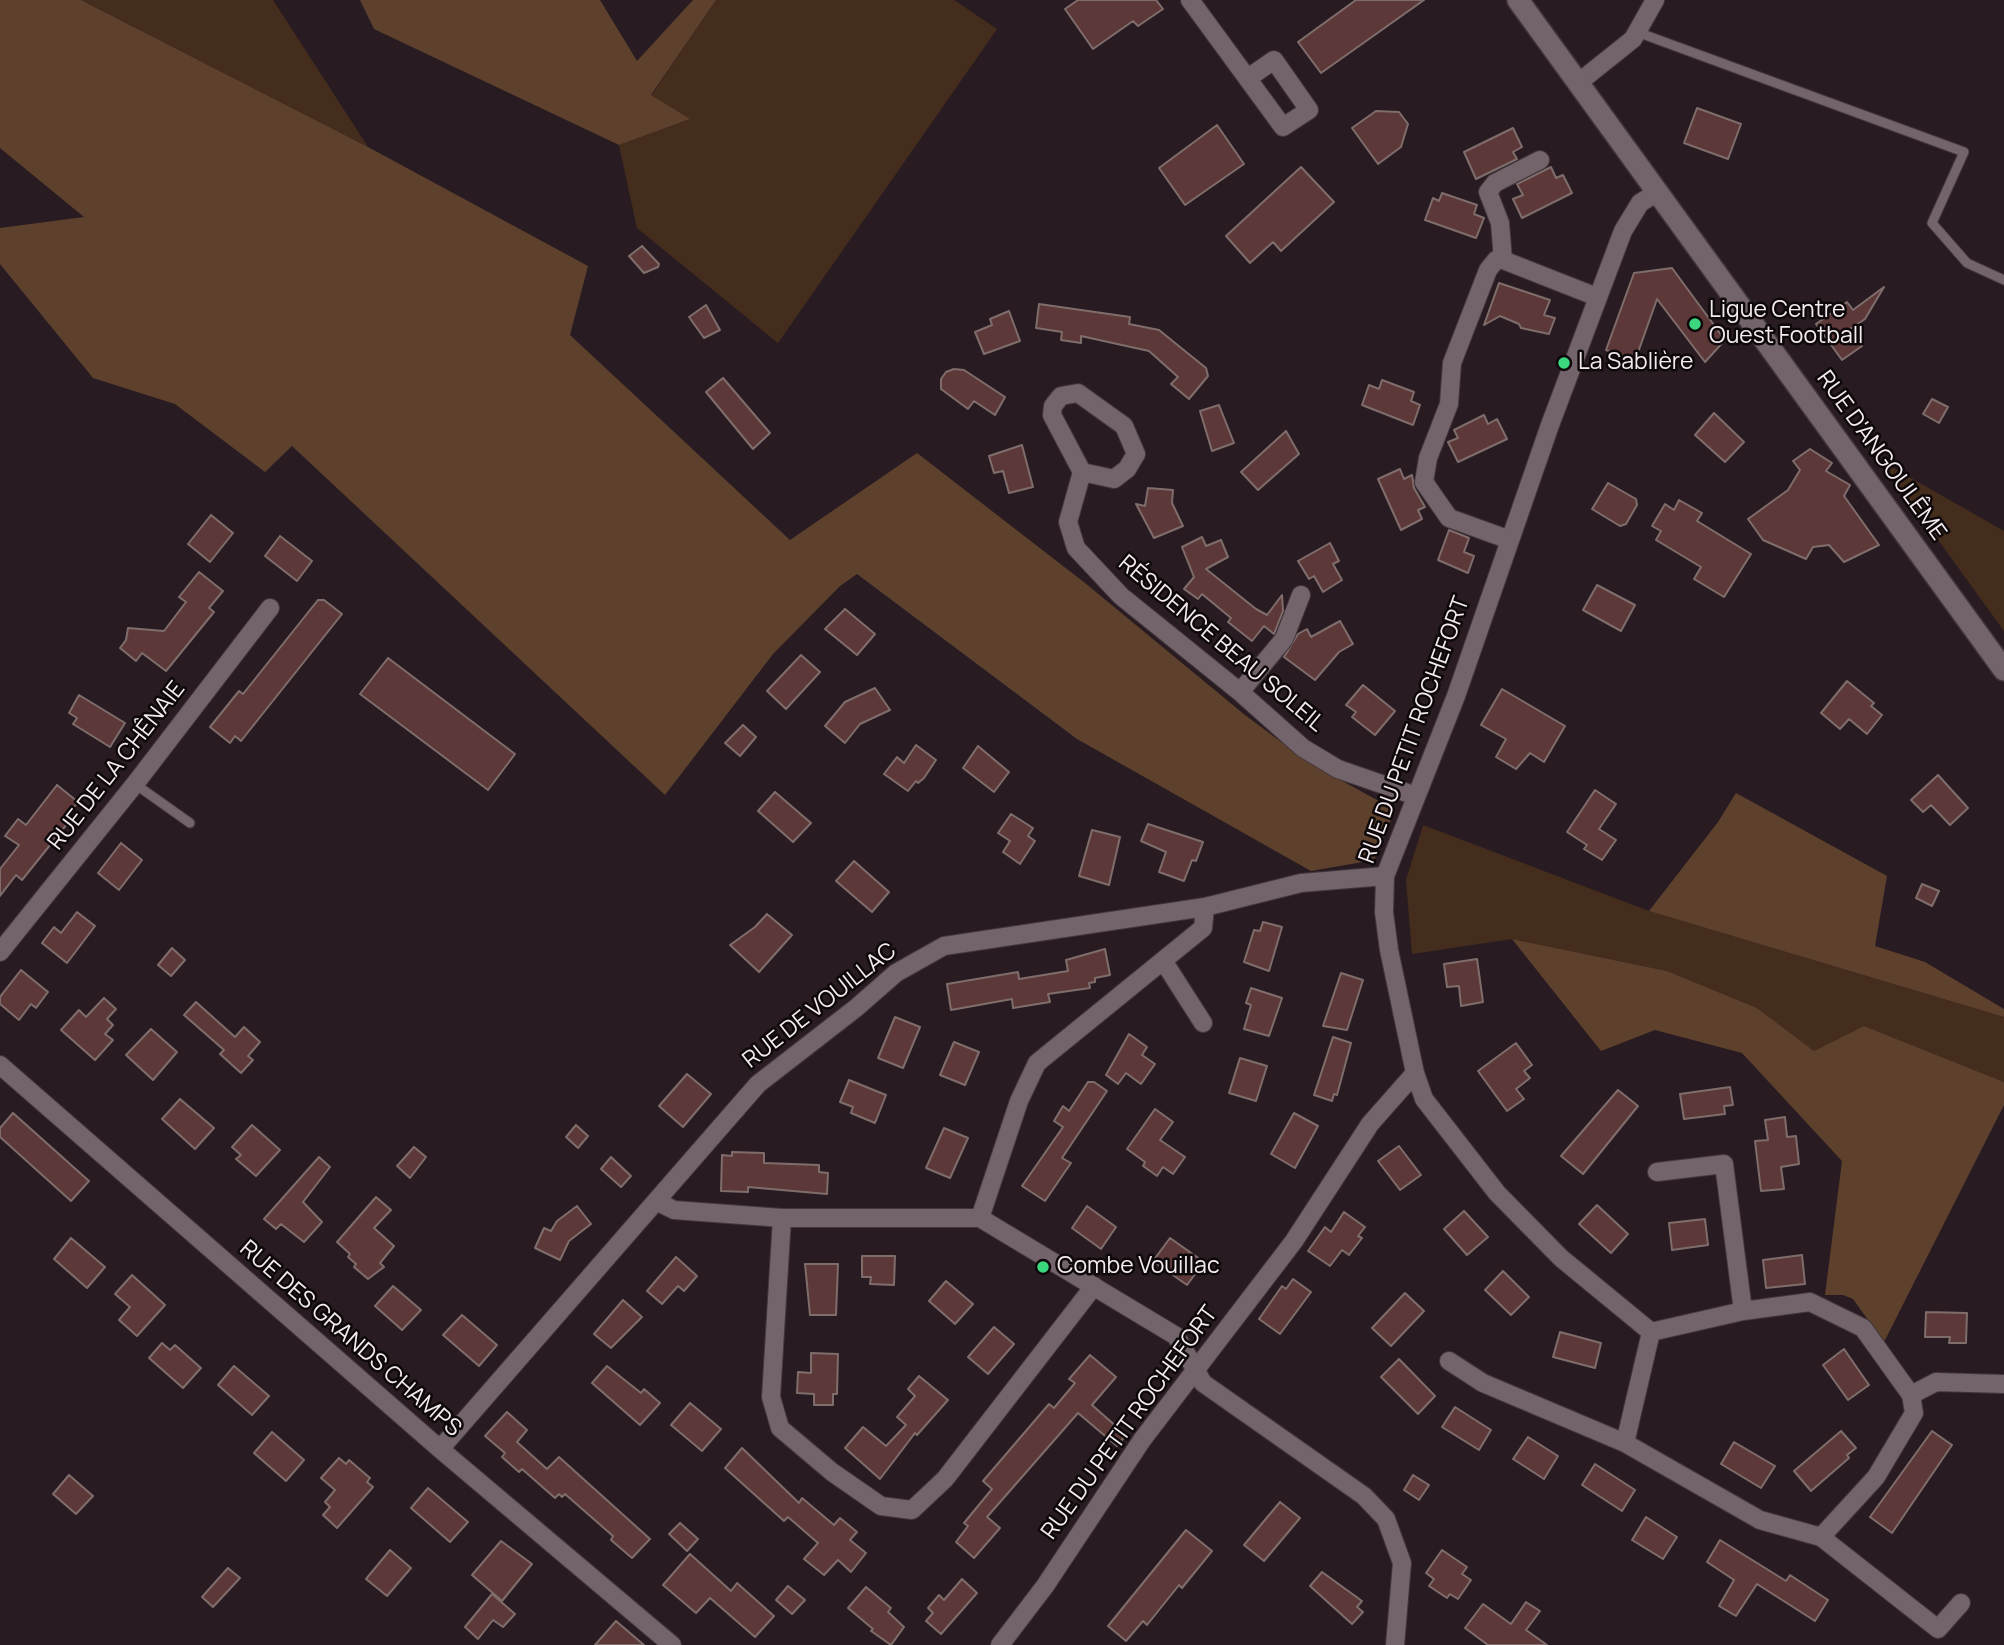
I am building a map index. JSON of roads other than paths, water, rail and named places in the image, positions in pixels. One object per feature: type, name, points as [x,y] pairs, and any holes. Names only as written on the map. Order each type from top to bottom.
[{"type":"street","points":[[1190,0],[1248,78]]},
{"type":"street","name":"RUE D'ANGOULÊME","points":[[1518,0],[2004,670]]},
{"type":"street","points":[[1578,83],[1633,39],[1655,0]]},
{"type":"street","points":[[1503,260],[1500,223],[1488,192],[1495,183],[1541,160]]},
{"type":"street","name":"RUE DU PETIT ROCHEFORT","points":[[1000,1645],[1045,1586],[1142,1440],[1198,1371],[1294,1241],[1370,1124],[1415,1073],[1389,950],[1384,912],[1385,876],[1456,696],[1597,297],[1623,231],[1640,203],[1656,193]]},
{"type":"street","points":[[1510,540],[1449,518],[1430,494],[1424,472],[1449,404],[1452,363],[1488,270],[1496,260],[1503,260],[1597,297]]},
{"type":"street","points":[[1078,393],[1124,426],[1136,454],[1127,469],[1114,480],[1082,472],[1052,415],[1053,406],[1061,396],[1078,393]]},
{"type":"street","name":"RÉSIDENCE BEAU SOLEIL","points":[[1082,472],[1069,522],[1076,548],[1121,596],[1240,692],[1303,748],[1338,769],[1416,796]]},
{"type":"street","points":[[1240,692],[1284,639],[1301,595]]},
{"type":"street","name":"RUE DE LA CHÊNAIE","points":[[0,952],[135,784],[270,608]]},
{"type":"street","name":"RUE DE VOUILLAC","points":[[440,1449],[758,1084],[856,1009],[896,973],[944,946],[1205,907],[1301,883],[1385,876]]},
{"type":"street","points":[[980,1218],[1019,1101],[1037,1063],[1203,928],[1205,907]]},
{"type":"street","points":[[1164,961],[1203,1023]]},
{"type":"street","name":"RUE DES GRANDS CHAMPS","points":[[0,1065],[440,1449],[672,1645]]},
{"type":"street","points":[[1415,1073],[1424,1099],[1497,1193],[1561,1258],[1651,1332]]},
{"type":"street","points":[[1657,1172],[1724,1164],[1743,1311]]},
{"type":"street","points":[[656,1201],[674,1210],[782,1218],[980,1218],[1094,1286],[1176,1336],[1203,1383],[1364,1496],[1386,1519],[1402,1563],[1395,1645]]},
{"type":"street","points":[[782,1218],[771,1372],[771,1397],[780,1428],[832,1472],[881,1506],[912,1510],[945,1479],[1094,1286]]},
{"type":"street","points":[[1651,1332],[1743,1311],[1810,1302],[1863,1328],[1911,1395],[1914,1413],[1876,1477],[1821,1537]]},
{"type":"street","points":[[1625,1443],[1651,1332]]},
{"type":"street","points":[[1449,1361],[1483,1383],[1625,1443],[1760,1520],[1821,1537],[1938,1629],[1961,1603]]},
{"type":"street","points":[[1911,1395],[1936,1382],[2004,1384]]},
{"type":"lane","points":[[1637,32],[1964,152],[1932,223],[1967,263],[2004,280]]},
{"type":"lane","points":[[135,784],[190,823]]},
{"type":"place","name":"Ligue Centre Ouest Football","points":[[1695,324]]},
{"type":"place","name":"La Sablière","points":[[1564,363]]},
{"type":"place","name":"Combe Vouillac","points":[[1043,1267]]}]
